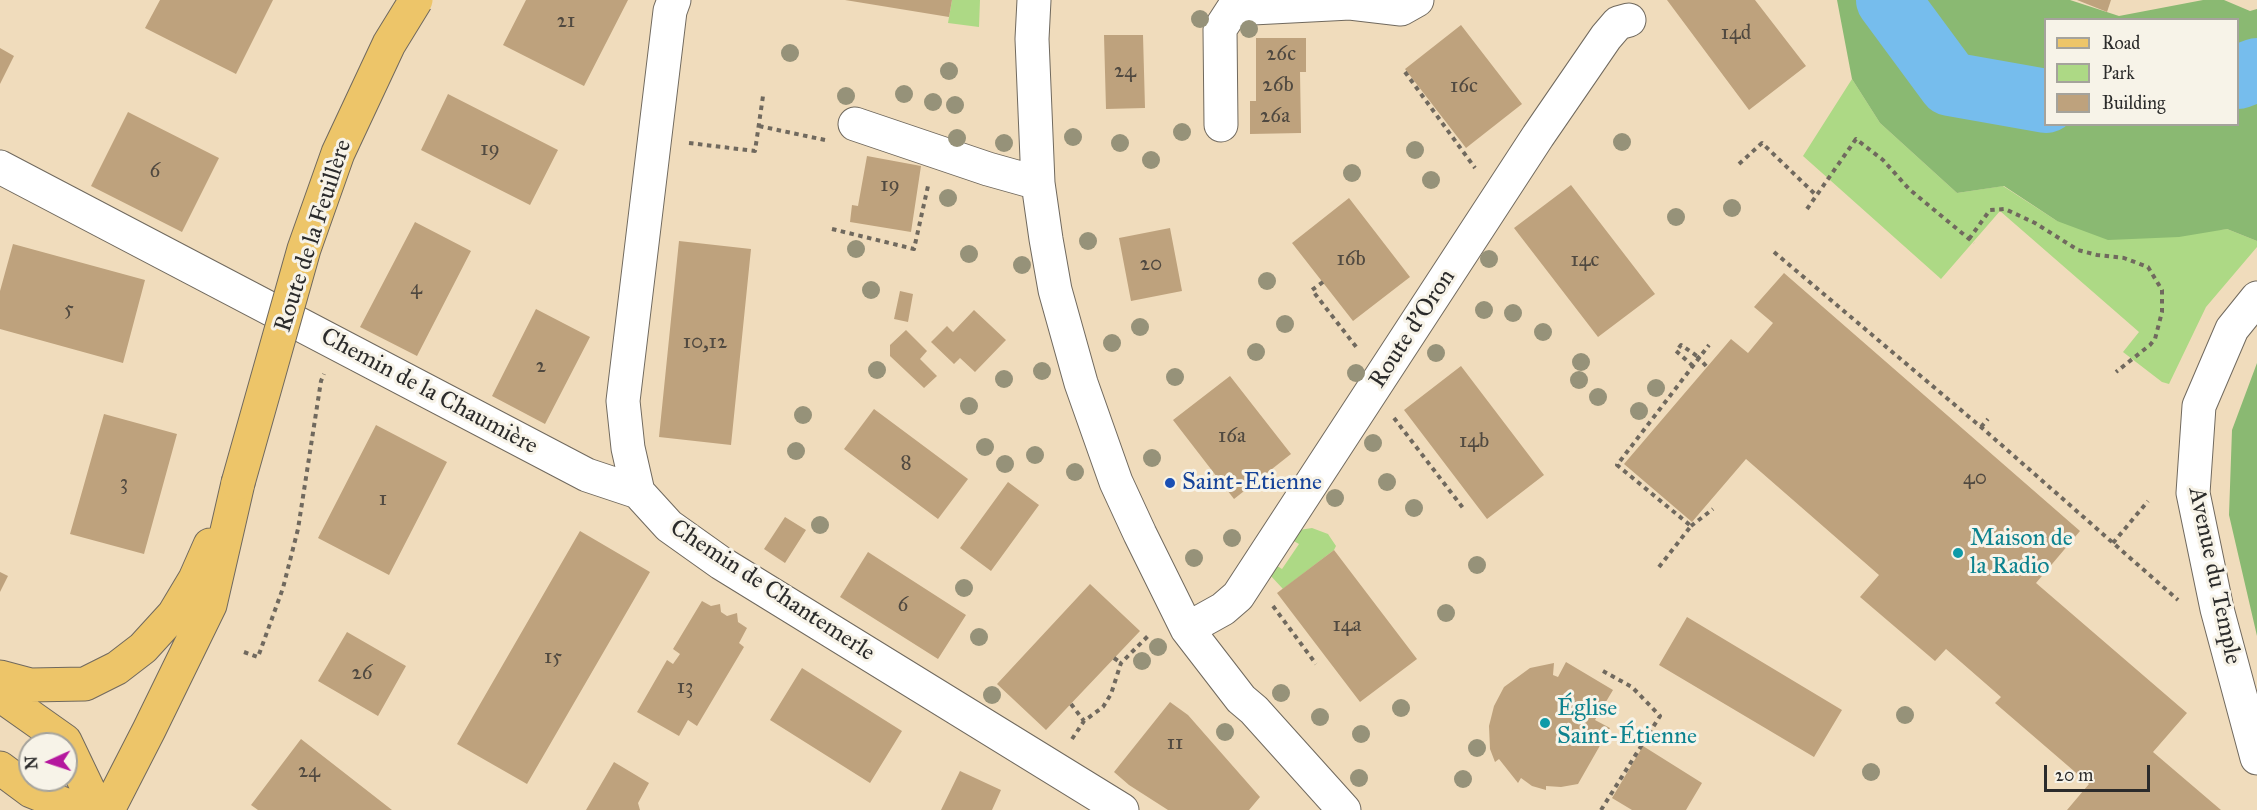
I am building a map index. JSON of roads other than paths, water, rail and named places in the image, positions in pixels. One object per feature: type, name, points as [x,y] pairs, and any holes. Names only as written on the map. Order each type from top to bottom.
[{"type":"main road","name":"Route de la Feuillère","points":[[108,810],[210,605],[238,483],[304,249],[338,153],[389,44],[416,0]]},
{"type":"main road","name":"Route de la Feuillère","points":[[0,678],[30,685],[85,684],[117,668],[143,648],[174,614],[195,579],[238,483]]},
{"type":"main road","points":[[0,695],[64,741],[98,810]]},
{"type":"main road","points":[[0,768],[31,791],[79,810]]},
{"type":"street","name":"Chemin de Chantemerle","points":[[674,0],[670,11],[623,401],[628,448],[638,492],[669,526],[721,563],[1122,810]]},
{"type":"street","points":[[1034,0],[1032,39],[1038,183],[1055,290],[1081,382],[1116,482],[1187,629],[1241,699],[1254,710],[1344,810]]},
{"type":"street","points":[[1221,125],[1220,29],[1233,9],[1350,3],[1401,9],[1417,0]]},
{"type":"street","name":"Route d'Oron","points":[[1187,629],[1223,609],[1238,596],[1606,37],[1618,23],[1629,20]]},
{"type":"street","points":[[855,124],[1038,183]]},
{"type":"street","name":"Chemin de la Chaumière","points":[[0,167],[587,475],[638,492]]},
{"type":"street","name":"Avenue du Temple","points":[[2257,298],[2232,329],[2199,405],[2193,493],[2217,609],[2257,758]]},
{"type":"waterway","points":[[1888,0],[1950,84],[2044,101]]},
{"type":"waterway","points":[[2239,77],[2257,70]]},
{"type":"place","name":"Saint-Etienne","points":[[1170,483]]},
{"type":"place","name":"Maison de la Radio","points":[[1958,553]]},
{"type":"place","name":"Église Saint-Étienne","points":[[1545,723]]}]
